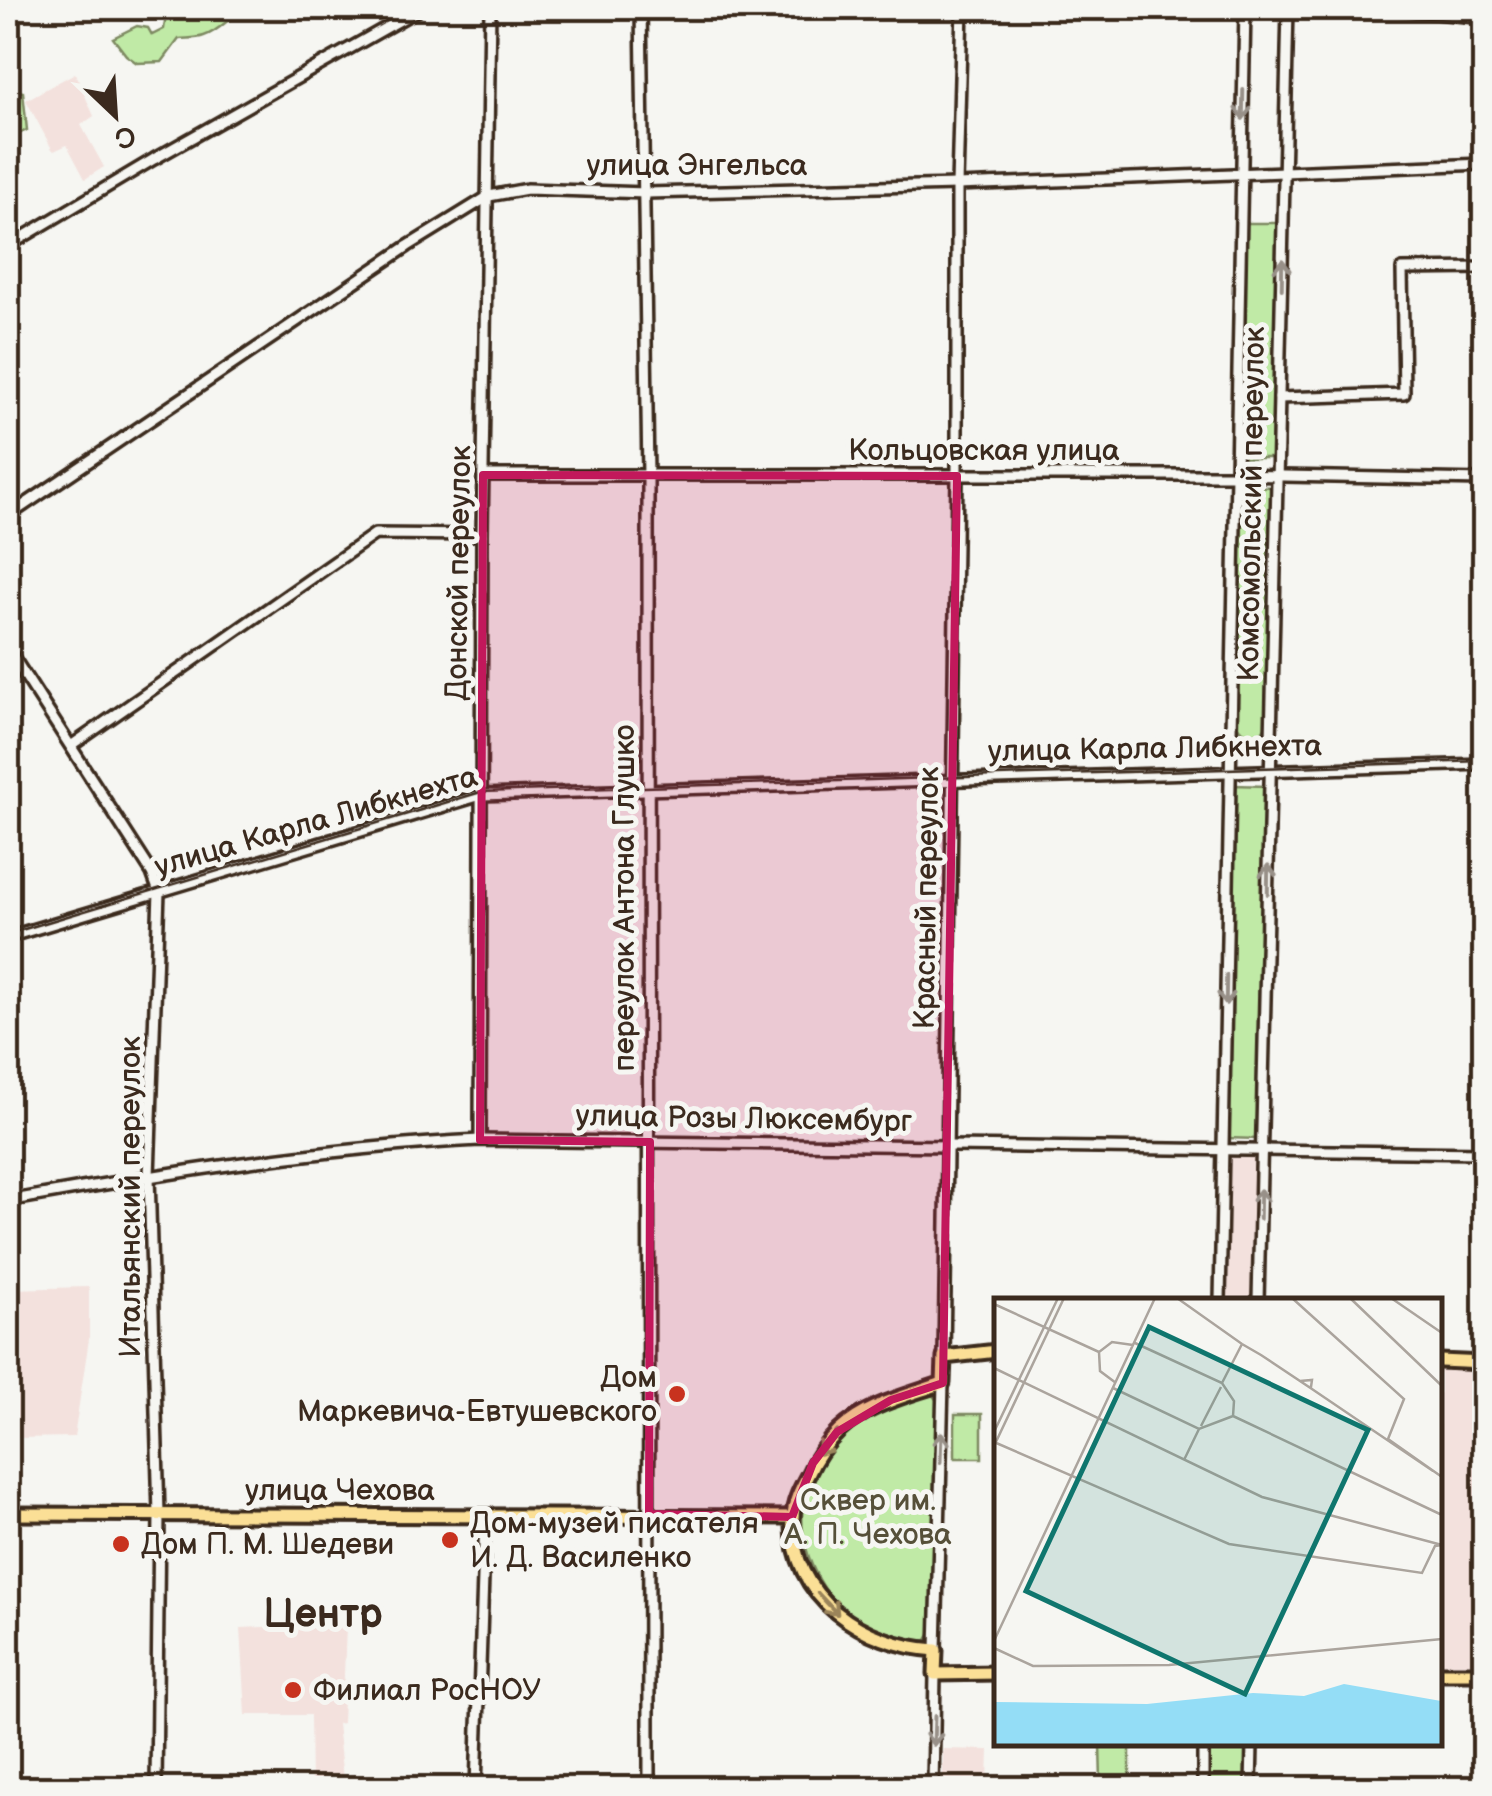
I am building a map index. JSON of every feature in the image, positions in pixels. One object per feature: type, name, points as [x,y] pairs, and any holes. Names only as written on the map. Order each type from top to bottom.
[{"type":"main road","points":[[944,1357],[994,1351]]},
{"type":"main road","name":"Красный переулок","points":[[944,1357],[944,1383]]},
{"type":"main road","points":[[1442,1362],[1484,1363]]},
{"type":"main road","points":[[936,1650],[880,1640],[828,1607],[805,1573],[792,1516],[813,1464],[836,1432],[891,1400],[944,1383]]},
{"type":"main road","name":"улица Чехова","points":[[8,1514],[792,1516]]},
{"type":"main road","name":"Красный переулок","points":[[936,1650],[936,1674]]},
{"type":"main road","points":[[1442,1673],[1484,1673]]},
{"type":"main road","points":[[936,1674],[994,1674]]},
{"type":"street","points":[[8,246],[422,8]]},
{"type":"street","name":"Донской переулок","points":[[480,1140],[482,535],[490,8]]},
{"type":"street","name":"переулок Антона Глушко","points":[[641,8],[648,475],[648,1788]]},
{"type":"street","name":"Красный переулок","points":[[944,1357],[962,8]]},
{"type":"street","name":"Комсомольский переулок","points":[[1220,1298],[1245,8]]},
{"type":"street","name":"Комсомольский переулок","points":[[1258,1298],[1288,8]]},
{"type":"street","points":[[1388,8],[1484,18]]},
{"type":"street","name":"улица Энгельса","points":[[8,516],[408,246],[490,196],[527,190],[646,193],[957,185],[1484,164]]},
{"type":"street","points":[[1279,398],[1404,394],[1402,269],[1484,268]]},
{"type":"street","name":"Кольцовская улица","points":[[484,475],[1236,475],[1484,480]]},
{"type":"street","points":[[72,746],[375,534],[482,535]]},
{"type":"street","points":[[8,649],[152,873],[160,892]]},
{"type":"street","name":"улица Карла Либкнехта","points":[[8,937],[481,795],[1484,764]]},
{"type":"street","name":"Итальянский переулок","points":[[156,1788],[159,1514],[148,1176],[160,892]]},
{"type":"street","name":"улица Розы Люксембург","points":[[8,1201],[148,1176],[420,1143],[480,1140],[1484,1153]]},
{"type":"street","name":"Красный переулок","points":[[936,1650],[944,1383]]},
{"type":"street","points":[[476,1788],[485,1516]]},
{"type":"street","name":"Красный переулок","points":[[932,1788],[936,1674]]},
{"type":"street","points":[[1203,1746],[1203,1788]]},
{"type":"street","points":[[1251,1788],[1252,1746]]},
{"type":"highlighted area","points":[[483,475],[957,476],[943,1383],[891,1400],[837,1432],[813,1463],[792,1517],[649,1514],[650,1142],[480,1140]]},
{"type":"shaded area","points":[[75,73],[94,116],[81,125],[104,167],[85,179],[67,145],[52,149],[26,100]]},
{"type":"shaded area","points":[[1223,1148],[1261,1149],[1258,1298],[1220,1298]]},
{"type":"shaded area","points":[[89,1287],[89,1339],[74,1437],[15,1438],[15,1484],[8,1484],[8,1289]]},
{"type":"shaded area","points":[[1442,1361],[1484,1363],[1484,1673],[1442,1673]]},
{"type":"shaded area","points":[[346,1627],[342,1723],[337,1724],[344,1788],[311,1788],[310,1715],[246,1715],[241,1628]]},
{"type":"shaded area","points":[[943,1749],[989,1750],[988,1783],[1020,1783],[1019,1788],[943,1788]]},
{"type":"green space","points":[[167,8],[246,8],[209,34],[179,39],[162,62],[137,63],[113,38],[137,26],[148,28],[152,35],[164,29]]},
{"type":"green space","points":[[23,92],[27,130],[14,136],[8,128],[8,93]]},
{"type":"green space","points":[[1246,223],[1281,223],[1275,458],[1240,458]]},
{"type":"green space","points":[[1240,486],[1275,487],[1269,722],[1262,732],[1250,735],[1234,721]]},
{"type":"green space","points":[[1234,785],[1266,786],[1258,1139],[1226,1138]]},
{"type":"green space","name":"Сквер им. А. П. Чехова","points":[[927,1393],[937,1401],[933,1630],[927,1640],[894,1638],[864,1626],[838,1606],[819,1579],[807,1549],[802,1517],[807,1485],[822,1455],[833,1443],[870,1416]]},
{"type":"green space","points":[[955,1414],[982,1414],[982,1458],[955,1458]]},
{"type":"green space","points":[[1100,1746],[1130,1746],[1130,1782],[1101,1782]]},
{"type":"green space","points":[[1203,1746],[1252,1746],[1251,1788],[1203,1788]]},
{"type":"tram line","points":[[8,934],[481,792],[1484,761]]},
{"type":"place","name":"Дом Маркевича-Евтушевского","points":[[677,1394]]},
{"type":"place","name":"Дом-музей писателя И. Д. Василенко","points":[[450,1540]]},
{"type":"place","name":"Дом П. М. Шедеви","points":[[121,1544]]},
{"type":"place","name":"Филиал РосНОУ","points":[[293,1690]]},
{"type":"district","name":"Центр","points":[[323,1613]]}]
